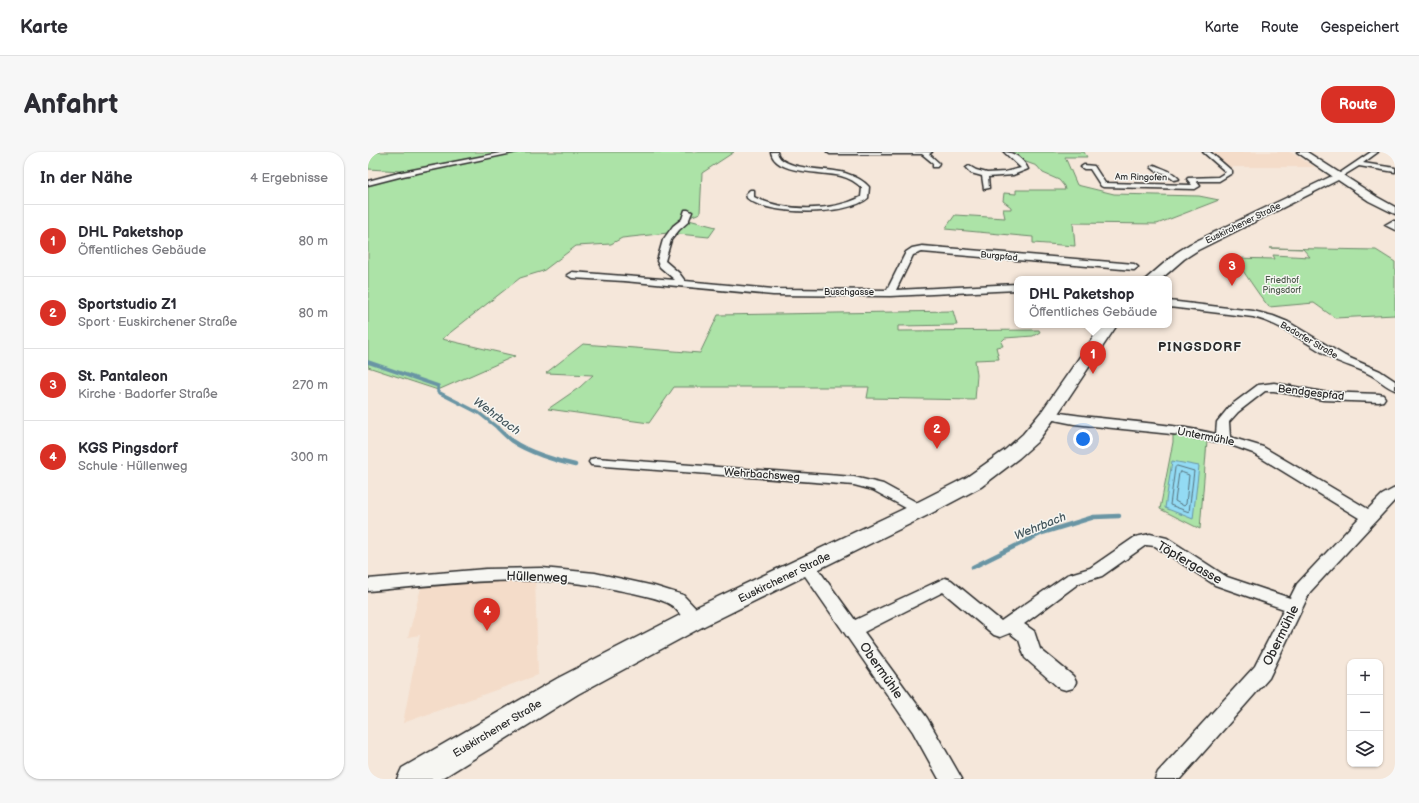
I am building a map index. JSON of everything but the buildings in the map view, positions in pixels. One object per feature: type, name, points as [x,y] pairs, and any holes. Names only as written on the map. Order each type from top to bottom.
[{"type":"main road","points":[[1301,152],[1358,190],[1395,211]]},
{"type":"main road","points":[[1318,163],[1337,166],[1356,165]]},
{"type":"main road","name":"Euskirchener Straße","points":[[1157,276],[1180,256],[1217,234],[1339,176]]},
{"type":"main road","points":[[1320,186],[1336,186],[1358,190]]},
{"type":"main road","name":"Euskirchener Straße","points":[[413,779],[568,686],[695,619],[807,566],[974,482],[993,469],[1030,438],[1048,415],[1108,328]]},
{"type":"street","points":[[368,183],[402,174],[514,152]]},
{"type":"street","points":[[752,191],[750,194],[751,198],[762,204],[797,208],[836,207],[853,203],[864,198],[866,187],[855,178],[836,172],[792,167],[782,164],[774,158],[774,152]]},
{"type":"street","points":[[830,152],[929,152]]},
{"type":"street","points":[[923,152],[936,163],[935,166]]},
{"type":"street","points":[[969,168],[972,172],[985,176],[1025,169],[1024,165],[1013,159],[1007,152]]},
{"type":"street","name":"Am Ringofen","points":[[1176,179],[1222,179],[1230,172],[1206,152]]},
{"type":"street","points":[[1339,176],[1375,152]]},
{"type":"street","points":[[1356,165],[1395,170]]},
{"type":"street","name":"Am Ringofen","points":[[1084,167],[1092,167],[1103,186],[1197,187],[1190,179]]},
{"type":"street","name":"Am Ringofen","points":[[1154,167],[1158,170],[1166,171],[1183,187]]},
{"type":"street","points":[[985,176],[986,188]]},
{"type":"street","points":[[682,283],[676,275],[663,265],[661,260],[667,240],[676,228],[685,220],[688,212]]},
{"type":"street","points":[[1395,223],[1389,224],[1395,228]]},
{"type":"street","name":"Burgpfad","points":[[890,292],[909,254],[915,250],[922,249],[1134,267]]},
{"type":"street","name":"Buschgasse","points":[[572,275],[682,283],[773,292],[890,292],[1014,287]]},
{"type":"street","name":"Badorfer Straße","points":[[1172,304],[1253,314],[1269,318],[1284,324],[1341,358],[1376,373],[1395,386]]},
{"type":"street","points":[[1376,373],[1395,372]]},
{"type":"street","name":"Bendgespfad","points":[[1223,438],[1224,422],[1234,409],[1262,388],[1274,387],[1323,396],[1379,398]]},
{"type":"street","name":"Untermühle","points":[[1048,415],[1070,420],[1151,427],[1223,438],[1258,450],[1369,517]]},
{"type":"street","name":"Wehrbachsweg","points":[[596,462],[854,481],[878,487],[920,510]]},
{"type":"street","name":"Obermühle","points":[[1166,779],[1262,672],[1303,588],[1387,498],[1395,493]]},
{"type":"street","name":"Töpfergasse","points":[[1011,624],[1073,579],[1096,572],[1141,541],[1150,540],[1161,542],[1221,581],[1294,606]]},
{"type":"street","name":"Obermühle","points":[[807,566],[854,629],[920,725],[951,779]]},
{"type":"street","name":"Hüllenweg","points":[[368,585],[486,575],[542,574],[595,579],[648,590],[677,600],[695,619]]},
{"type":"street","points":[[854,629],[945,584],[1000,630],[1011,624],[1027,636],[1032,653],[1066,682]]},
{"type":"shaded area","points":[[1201,152],[1290,152],[1315,167],[1221,167]]},
{"type":"shaded area","points":[[535,577],[538,675],[403,723],[420,635],[408,637],[422,584]]},
{"type":"green space","points":[[368,152],[734,152],[702,173],[700,213],[685,219],[716,227],[709,237],[668,233],[622,238],[611,244],[576,246],[543,271],[520,278],[442,339],[515,356],[438,390],[368,367],[368,181],[401,171],[368,169]]},
{"type":"green space","points":[[1014,152],[1084,152],[1087,157],[1065,157],[1077,185],[1114,194],[1199,196],[1219,200],[1157,224],[1073,223],[1075,246],[1033,243],[1033,237],[945,229],[955,215],[1005,218],[1003,209],[1011,209],[1011,207],[1003,201],[1004,193],[1016,194],[1016,190],[1065,190],[1064,186],[1059,180],[1043,173],[1037,166],[1023,161]]},
{"type":"green space","name":"Friedhof Pingsdorf","points":[[1270,248],[1376,250],[1395,262],[1395,315],[1335,318],[1314,303],[1269,307],[1234,258],[1275,259],[1273,255],[1310,257],[1303,249]]},
{"type":"green space","points":[[953,311],[957,325],[898,326],[898,331],[1039,330],[1040,332],[1033,336],[1005,338],[1001,342],[1003,346],[996,347],[999,359],[975,360],[977,375],[975,400],[867,398],[869,387],[674,387],[649,423],[548,409],[580,387],[593,375],[546,373],[583,344],[700,353],[718,315]]},
{"type":"green space","points":[[1173,435],[1207,441],[1200,529],[1160,509],[1173,442]]},
{"type":"water","points":[[1172,461],[1199,466],[1193,519],[1165,508]]},
{"type":"waterway","name":"Wehrbach","points":[[368,362],[438,386],[438,392],[479,413],[499,429]]},
{"type":"waterway","name":"Wehrbach","points":[[498,428],[512,441],[526,449],[551,459],[575,465]]},
{"type":"waterway","name":"Wehrbach","points":[[973,567],[1042,533],[1094,517],[1119,516]]},
{"type":"place","name":"St. Pantaleon","points":[[1232,286]]},
{"type":"place","name":"DHL Paketshop","points":[[1093,374]]},
{"type":"place","name":"Sportstudio Z1","points":[[937,449]]},
{"type":"place","name":"KGS Pingsdorf","points":[[487,631]]},
{"type":"district","name":"PINGSDORF","points":[[1200,346]]}]
